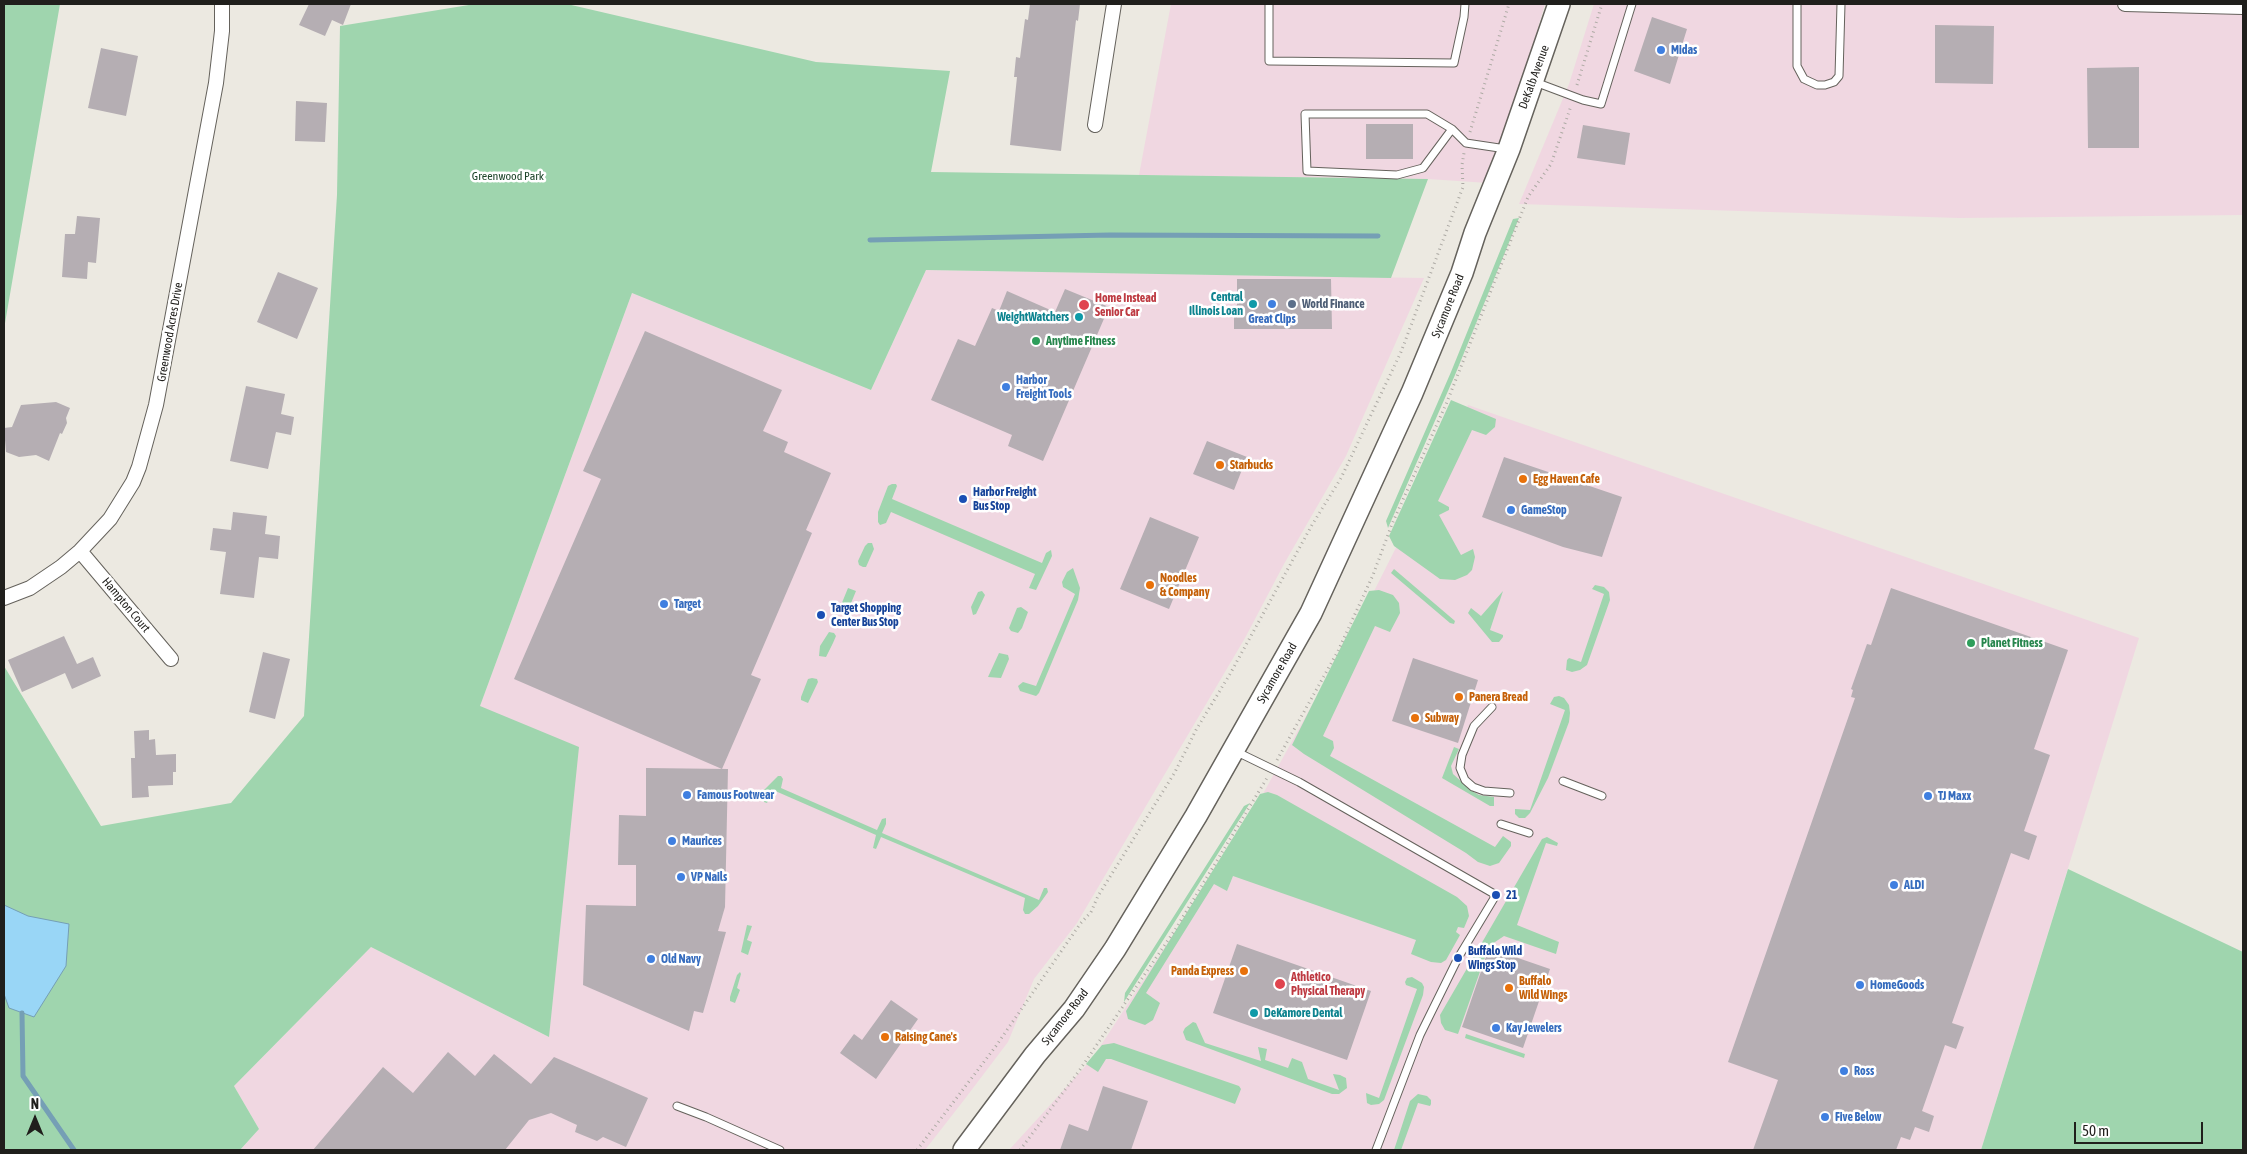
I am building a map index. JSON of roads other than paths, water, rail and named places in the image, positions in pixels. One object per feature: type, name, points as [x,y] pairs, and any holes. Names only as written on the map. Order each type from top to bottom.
[{"type":"main road","name":"DeKalb Avenue","points":[[1508,149],[1559,4]]},
{"type":"main road","name":"Sycamore Road","points":[[964,1150],[1035,1055],[1074,1009],[1110,957],[1196,816],[1311,613],[1412,393],[1462,273],[1475,233],[1508,149]]},
{"type":"street","name":"Greenwood Acres Drive","points":[[4,598],[30,588],[61,567],[80,551],[110,519],[136,474],[146,447],[156,405],[216,83],[222,31],[222,4]]},
{"type":"street","points":[[1096,125],[1114,4]]},
{"type":"street","points":[[2125,4],[2227,5],[2243,7]]},
{"type":"street","name":"Hampton Court","points":[[80,551],[171,659]]},
{"type":"lane","points":[[1269,4],[1269,61],[1454,63],[1464,17],[1464,4]]},
{"type":"lane","points":[[1533,82],[1583,100],[1601,104],[1632,4]]},
{"type":"lane","points":[[1797,4],[1797,66],[1804,79],[1817,85],[1826,85],[1834,82],[1839,76],[1841,4]]},
{"type":"lane","points":[[1452,129],[1423,168],[1397,176],[1307,171],[1305,114],[1427,114],[1452,129],[1466,143],[1508,149]]},
{"type":"lane","points":[[1492,707],[1474,726],[1462,755],[1460,768],[1465,780],[1473,787],[1484,791],[1510,793]]},
{"type":"lane","points":[[1233,751],[1299,782],[1496,895],[1458,958],[1420,1035],[1376,1150]]},
{"type":"lane","points":[[1563,781],[1602,796]]},
{"type":"lane","points":[[1501,824],[1529,833]]},
{"type":"lane","points":[[677,1106],[780,1150]]},
{"type":"water","points":[[4,905],[28,916],[69,924],[66,966],[34,1017],[9,1008],[4,994]]},
{"type":"waterway","points":[[870,240],[1110,235],[1378,236]]},
{"type":"waterway","points":[[22,1013],[23,1076],[74,1150]]},
{"type":"place","name":"Midas","points":[[1661,50]]},
{"type":"place","name":"Central Illinois Loan","points":[[1253,304]]},
{"type":"place","name":"Great Clips","points":[[1272,304]]},
{"type":"place","name":"World Finance","points":[[1292,304]]},
{"type":"place","name":"Home Instead Senior Car","points":[[1084,305]]},
{"type":"place","name":"WeightWatchers","points":[[1079,317]]},
{"type":"place","name":"Anytime Fitness","points":[[1036,341]]},
{"type":"place","name":"Harbor Freight Tools","points":[[1006,387]]},
{"type":"place","name":"Starbucks","points":[[1220,465]]},
{"type":"place","name":"Egg Haven Cafe","points":[[1523,479]]},
{"type":"place","name":"Harbor Freight Bus Stop","points":[[963,499]]},
{"type":"place","name":"GameStop","points":[[1511,510]]},
{"type":"place","name":"Noodles & Company","points":[[1150,585]]},
{"type":"place","name":"Target","points":[[664,604]]},
{"type":"place","name":"Target Shopping Center Bus Stop","points":[[821,615]]},
{"type":"place","name":"Planet Fitness","points":[[1971,643]]},
{"type":"place","name":"Panera Bread","points":[[1459,697]]},
{"type":"place","name":"Subway","points":[[1415,718]]},
{"type":"place","name":"Famous Footwear","points":[[687,795]]},
{"type":"place","name":"TJ Maxx","points":[[1928,796]]},
{"type":"place","name":"Maurices","points":[[672,841]]},
{"type":"place","name":"VP Nails","points":[[681,877]]},
{"type":"place","name":"ALDI","points":[[1894,885]]},
{"type":"place","name":"21","points":[[1496,895]]},
{"type":"place","name":"Buffalo Wild Wings Stop","points":[[1458,958]]},
{"type":"place","name":"Old Navy","points":[[651,959]]},
{"type":"place","name":"Panda Express","points":[[1244,971]]},
{"type":"place","name":"Athletico Physical Therapy","points":[[1280,984]]},
{"type":"place","name":"HomeGoods","points":[[1860,985]]},
{"type":"place","name":"Buffalo Wild Wings","points":[[1509,988]]},
{"type":"place","name":"DeKamore Dental","points":[[1254,1013]]},
{"type":"place","name":"Kay Jewelers","points":[[1496,1028]]},
{"type":"place","name":"Raising Cane's","points":[[885,1037]]},
{"type":"place","name":"Ross","points":[[1844,1071]]},
{"type":"place","name":"Five Below","points":[[1825,1117]]},
{"type":"park label","name":"Greenwood Park","points":[[508,176]]}]
